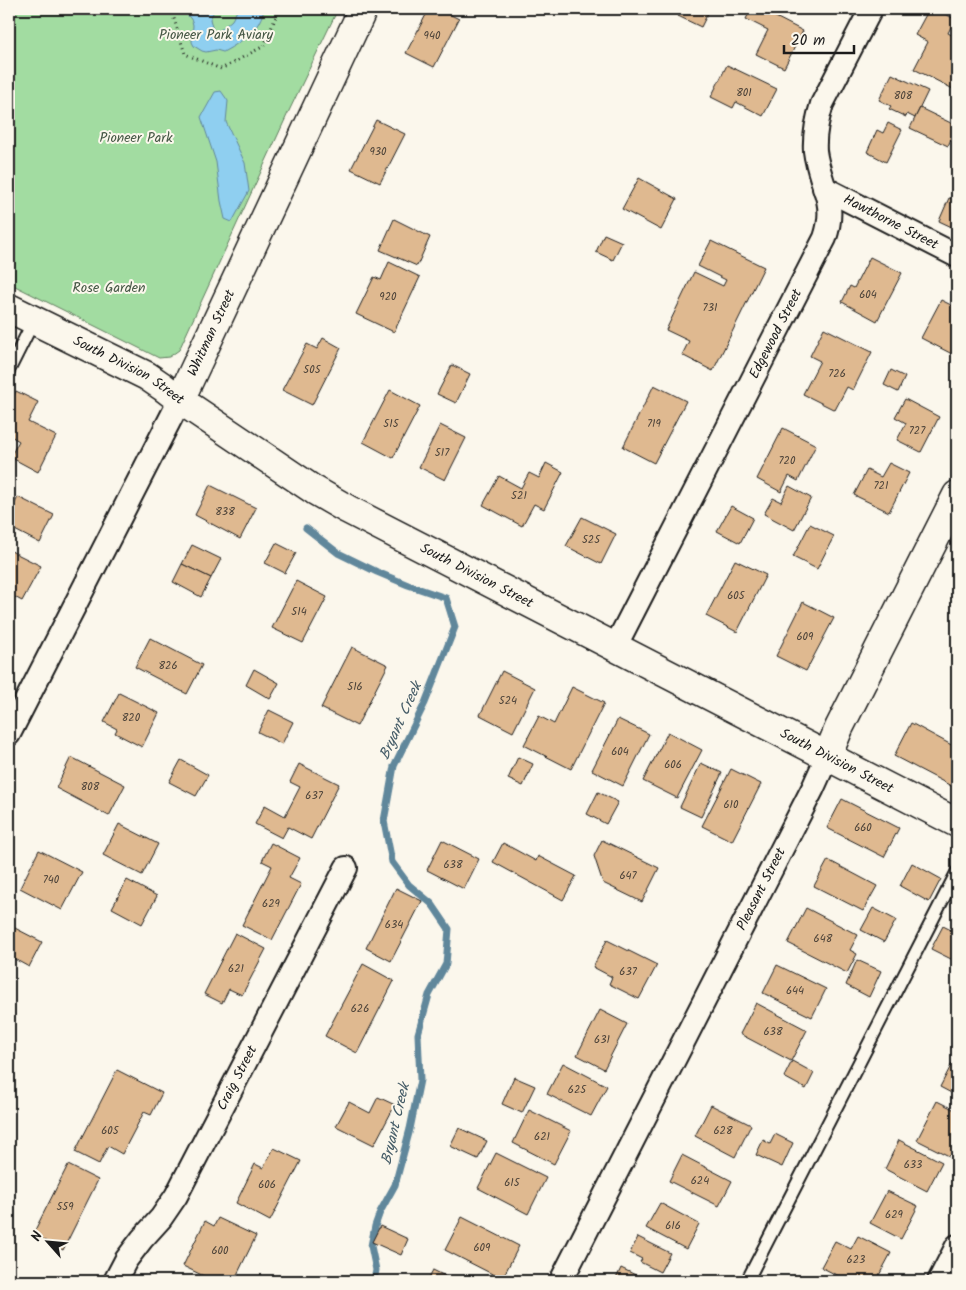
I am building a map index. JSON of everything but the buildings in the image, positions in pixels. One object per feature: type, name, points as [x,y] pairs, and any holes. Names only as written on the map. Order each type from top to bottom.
[{"type":"street","name":"Whitman Street","points":[[9,734],[180,400],[363,9]]},
{"type":"street","name":"Edgewood Street","points":[[615,647],[825,238],[829,226],[830,213],[815,151],[815,133],[818,118],[822,104],[871,9]]},
{"type":"street","name":"Hawthorne Street","points":[[824,188],[957,256]]},
{"type":"street","name":"South Division Street","points":[[9,308],[147,376],[314,490],[347,509],[957,823]]},
{"type":"street","name":"Pleasant Street","points":[[561,1281],[813,788],[839,728],[957,495]]},
{"type":"street","name":"Craig Street","points":[[115,1281],[126,1260],[161,1218],[176,1196],[346,868]]},
{"type":"street","points":[[939,1281],[957,1246]]},
{"type":"lane","points":[[9,370],[34,320]]},
{"type":"lane","points":[[747,1281],[957,872]]},
{"type":"path","points":[[171,9],[185,54],[221,68],[264,46],[279,9]]},
{"type":"green space","name":"Pioneer Park","points":[[9,9],[338,9],[179,350],[169,357],[159,358],[9,283]]},
{"type":"water","points":[[182,9],[215,9],[210,19],[213,31],[218,32],[232,20],[238,9],[265,9],[256,27],[241,41],[223,52],[216,50],[206,52],[194,46],[192,42],[192,21]]},
{"type":"water","points":[[221,91],[228,101],[226,122],[245,163],[249,191],[232,222],[225,219],[216,162],[201,117],[215,92]]},
{"type":"waterway","name":"Bryant Creek","points":[[306,528],[338,553],[408,585],[446,598],[455,627],[425,703],[394,766],[384,821],[392,862],[409,885],[432,904],[449,929],[446,964],[429,995],[418,1034],[420,1080],[410,1129],[395,1185],[380,1212],[375,1226],[371,1246],[376,1270],[374,1281]]},
{"type":"park label","name":"Pioneer Park Aviary","points":[[216,35]]},
{"type":"park label","name":"Rose Garden","points":[[109,288]]}]
